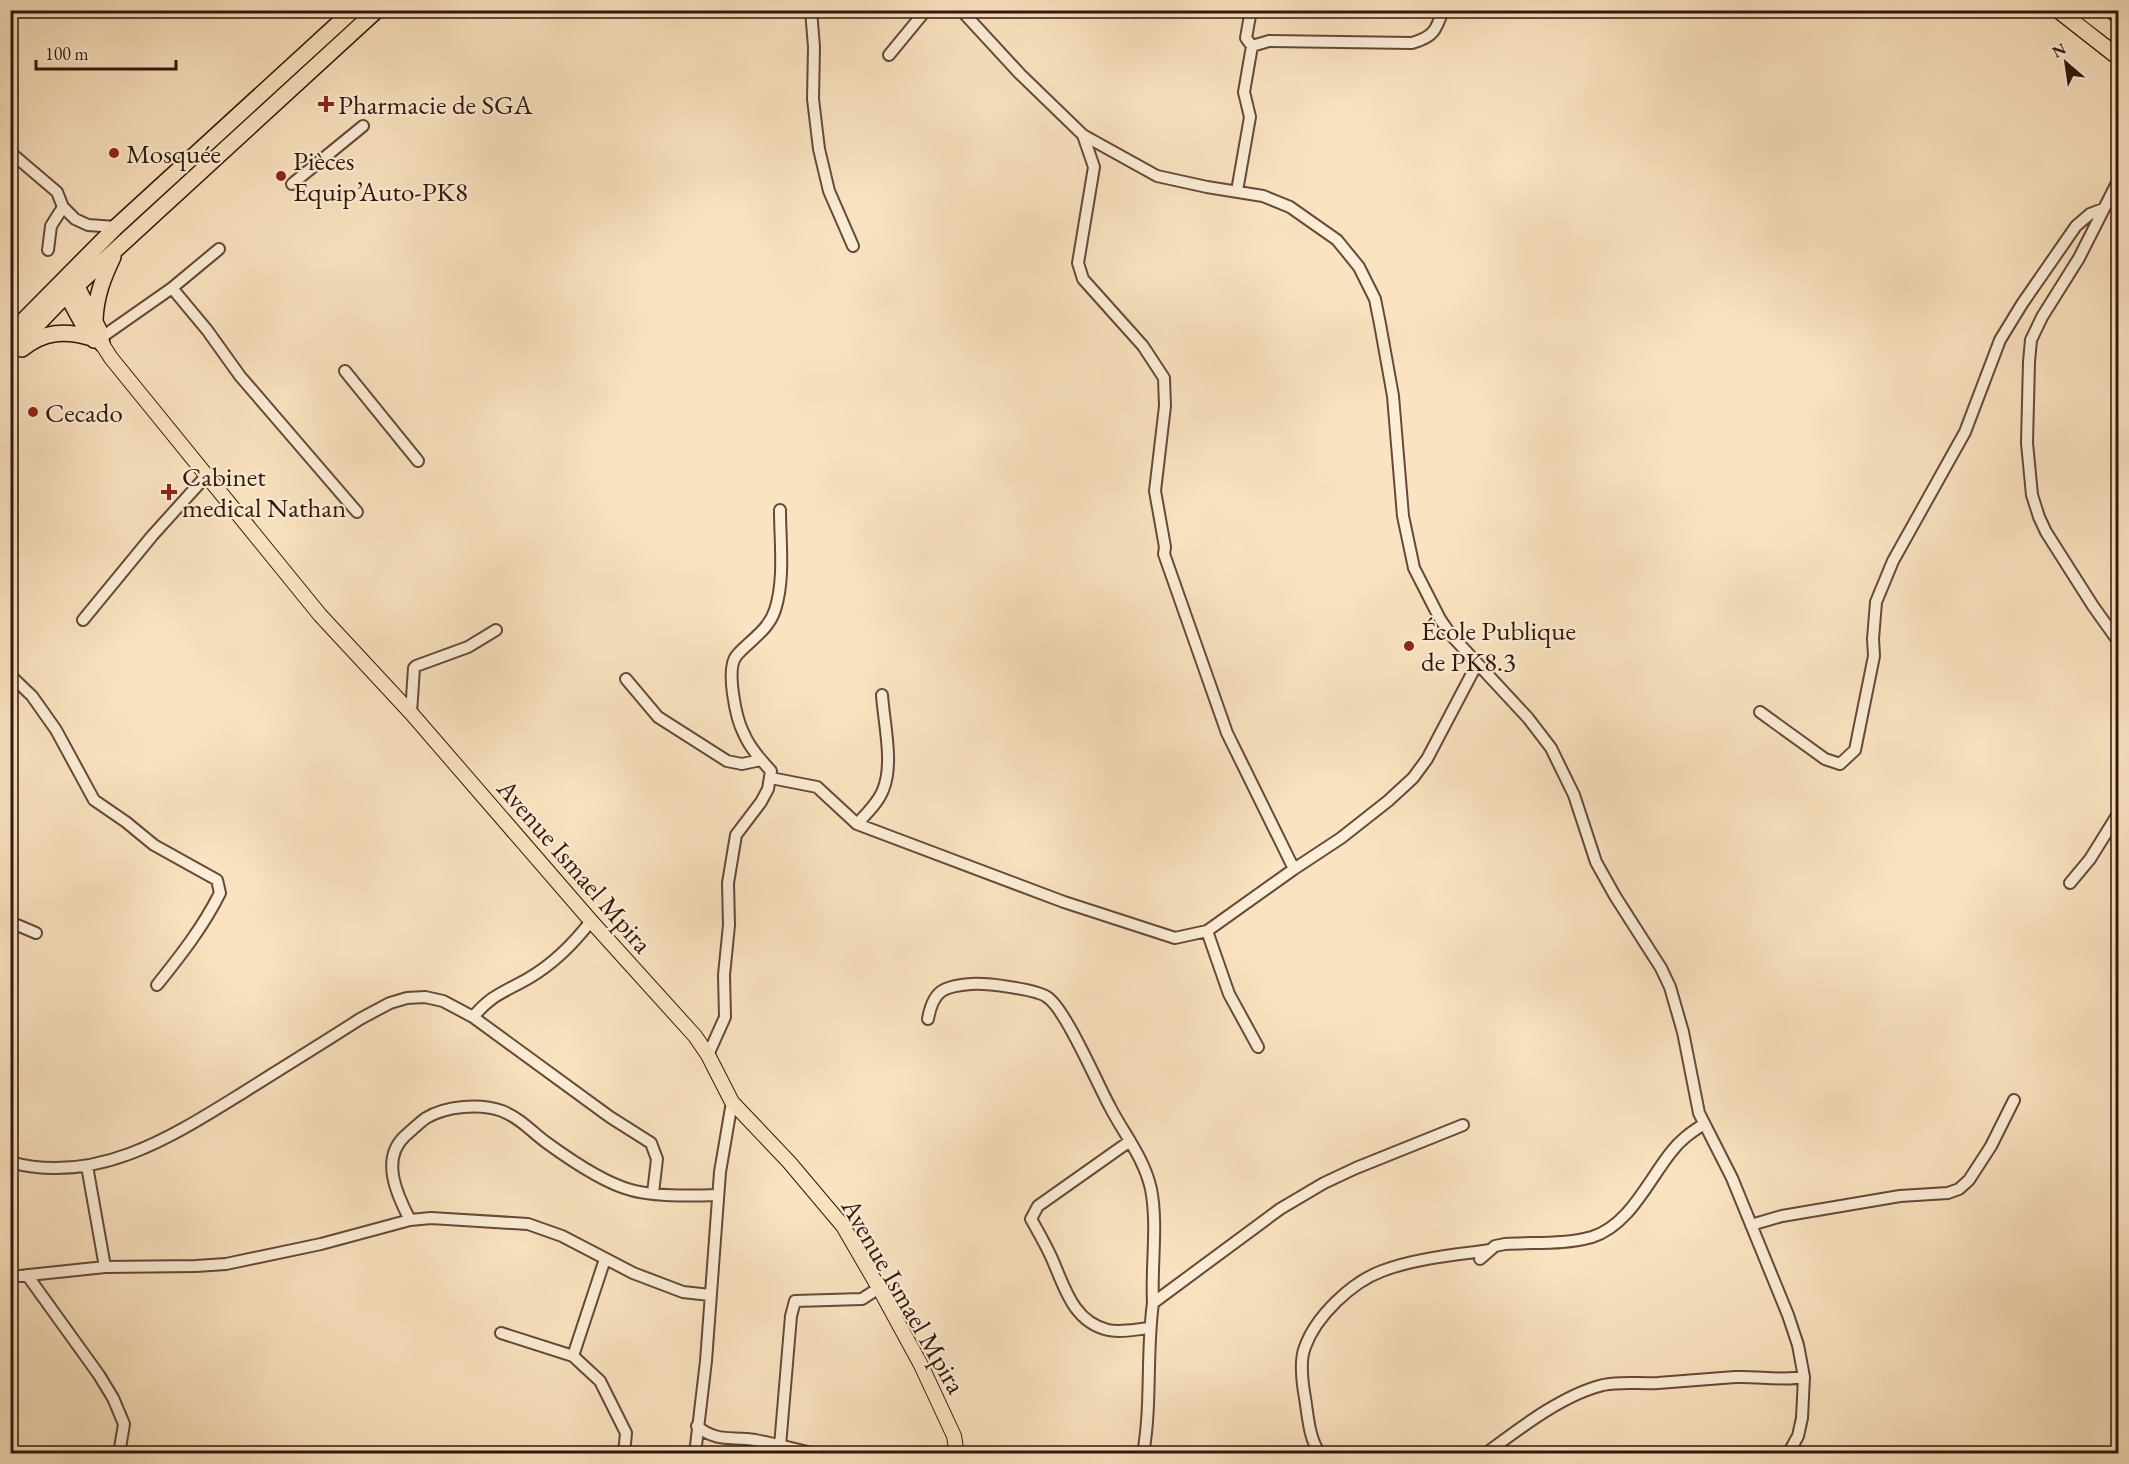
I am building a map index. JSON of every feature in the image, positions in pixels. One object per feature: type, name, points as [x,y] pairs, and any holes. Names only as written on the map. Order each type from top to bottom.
[{"type":"highway","points":[[10,353],[116,227],[353,10]]},
{"type":"highway","points":[[10,334],[68,284],[115,252],[377,10]]},
{"type":"highway","points":[[2058,10],[2118,57]]},
{"type":"highway","points":[[2084,10],[2118,36]]},
{"type":"highway","points":[[98,335],[98,292],[115,252]]},
{"type":"highway","points":[[68,284],[98,335]]},
{"type":"highway","points":[[10,359],[31,342],[47,334],[64,332],[98,335]]},
{"type":"main road","name":"Avenue Ismael Mpira","points":[[98,335],[320,615],[411,713],[591,921],[695,1036],[708,1055],[732,1102],[756,1125],[825,1202],[843,1226],[879,1288],[939,1403],[954,1436],[957,1454]]},
{"type":"street","points":[[811,10],[816,133],[829,191],[853,246]]},
{"type":"street","points":[[889,55],[926,10]]},
{"type":"street","points":[[961,10],[1020,74],[1083,135],[1157,176],[1237,191],[1290,207],[1337,240],[1350,254],[1369,285],[1378,316],[1393,396],[1403,516],[1414,568],[1440,619],[1464,650],[1528,718],[1551,748],[1574,795],[1596,862],[1661,968],[1676,1007],[1694,1092],[1704,1124],[1732,1178],[1794,1330],[1804,1377],[1802,1418],[1798,1436],[1788,1454]]},
{"type":"street","points":[[1237,191],[1250,117],[1244,92],[1252,46],[1246,38],[1251,10]]},
{"type":"street","points":[[1252,46],[1269,41],[1412,43],[1427,39],[1436,31],[1443,10]]},
{"type":"street","points":[[292,184],[363,126]]},
{"type":"street","points":[[1083,135],[1094,167],[1078,263],[1080,272],[1083,279],[1143,346],[1164,378],[1165,406],[1155,491],[1165,547],[1164,554],[1227,733],[1294,869]]},
{"type":"street","points":[[10,152],[57,192],[63,207],[75,219],[88,225],[116,227]]},
{"type":"street","points":[[2118,181],[2079,258],[2042,317],[2031,340],[2027,443],[2032,495],[2038,517],[2093,606],[2118,641]]},
{"type":"street","points":[[48,250],[51,226],[63,207]]},
{"type":"street","points":[[1760,712],[1825,759],[1840,764],[1856,750],[1874,656],[1876,602],[1893,561],[1965,432],[2000,340],[2076,226],[2090,214],[2103,209]]},
{"type":"street","points":[[98,335],[172,288],[219,249]]},
{"type":"street","points":[[172,288],[207,330],[240,376],[357,512]]},
{"type":"street","points":[[345,371],[418,461]]},
{"type":"street","points":[[83,620],[152,536],[207,475]]},
{"type":"street","points":[[708,1055],[724,1017],[724,975],[729,926],[728,883],[736,835],[761,802],[771,778],[771,771],[743,734],[736,709],[731,673],[732,662],[758,637],[774,612],[780,573],[780,510]]},
{"type":"street","points":[[411,713],[416,666],[468,647],[496,630]]},
{"type":"street","points":[[771,778],[817,788],[857,824],[1064,902],[1175,939],[1207,931],[1341,838],[1413,778],[1427,759],[1478,664]]},
{"type":"street","points":[[10,675],[32,696],[56,729],[94,800],[154,845],[217,880],[220,893],[204,923],[157,985]]},
{"type":"street","points":[[626,679],[658,717],[727,761],[742,764],[761,760]]},
{"type":"street","points":[[857,824],[883,792],[888,775],[888,749],[882,695]]},
{"type":"street","points":[[2070,883],[2090,859],[2118,814]]},
{"type":"street","points":[[473,1017],[484,1003],[501,991],[529,978],[549,964],[582,933],[591,921]]},
{"type":"street","points":[[10,922],[36,933]]},
{"type":"street","points":[[1207,931],[1228,994],[1258,1047]]},
{"type":"street","points":[[928,1019],[931,1004],[938,992],[955,985],[976,984],[1024,990],[1049,997],[1065,1019],[1112,1112],[1142,1163],[1150,1188],[1154,1212],[1153,1303],[1149,1328],[1148,1405],[1143,1454]]},
{"type":"street","points":[[10,1162],[41,1168],[87,1166],[113,1161],[159,1142],[390,1003],[425,997],[443,1001],[473,1017],[610,1117],[651,1143],[657,1159],[653,1193]]},
{"type":"street","points":[[1751,1225],[1782,1216],[1900,1196],[1948,1193],[1959,1189],[1969,1180],[2014,1100]]},
{"type":"street","points":[[695,1454],[706,1361],[717,1195],[732,1102]]},
{"type":"street","points":[[410,1220],[399,1199],[393,1175],[392,1157],[400,1141],[427,1118],[445,1110],[464,1107],[483,1107],[501,1111],[517,1119],[546,1142],[597,1174],[631,1190],[686,1196],[717,1195]]},
{"type":"street","points":[[1320,1454],[1313,1443],[1302,1380],[1304,1347],[1323,1316],[1352,1287],[1381,1271],[1412,1262],[1490,1250],[1505,1244],[1593,1236],[1609,1228],[1635,1203],[1673,1149],[1687,1135],[1704,1124]]},
{"type":"street","points":[[1153,1303],[1280,1209],[1324,1183],[1464,1125]]},
{"type":"street","points":[[1130,1141],[1038,1206],[1031,1220],[1072,1304],[1083,1316],[1107,1330],[1149,1328]]},
{"type":"street","points":[[87,1166],[105,1267]]},
{"type":"street","points":[[10,1276],[105,1267],[226,1264],[321,1244],[410,1220],[431,1218],[528,1224],[562,1236],[633,1273],[683,1292],[710,1295]]},
{"type":"street","points":[[1480,1259],[1490,1250]]},
{"type":"street","points":[[573,1356],[605,1259]]},
{"type":"street","points":[[27,1275],[113,1398],[123,1424],[119,1454]]},
{"type":"street","points":[[780,1446],[791,1316],[795,1301],[862,1299],[879,1288]]},
{"type":"street","points":[[501,1333],[573,1356],[600,1381],[626,1433],[624,1454]]},
{"type":"street","points":[[1485,1454],[1552,1408],[1601,1386],[1621,1382],[1655,1383],[1751,1376],[1796,1379],[1804,1377]]},
{"type":"street","points":[[697,1426],[706,1434],[719,1438],[753,1440],[815,1454]]},
{"type":"shaded area","points":[[361,11],[368,11],[156,205],[154,202]]},
{"type":"place","name":"Pharmacie de SGA","points":[[326,104]]},
{"type":"place","name":"Mosquée","points":[[114,153]]},
{"type":"place","name":"Pièces Equip’Auto-PK8","points":[[281,176]]},
{"type":"place","name":"Cecado","points":[[33,412]]},
{"type":"place","name":"Cabinet medical Nathan","points":[[169,492]]},
{"type":"place","name":"École Publique de PK8.3","points":[[1409,646]]}]
